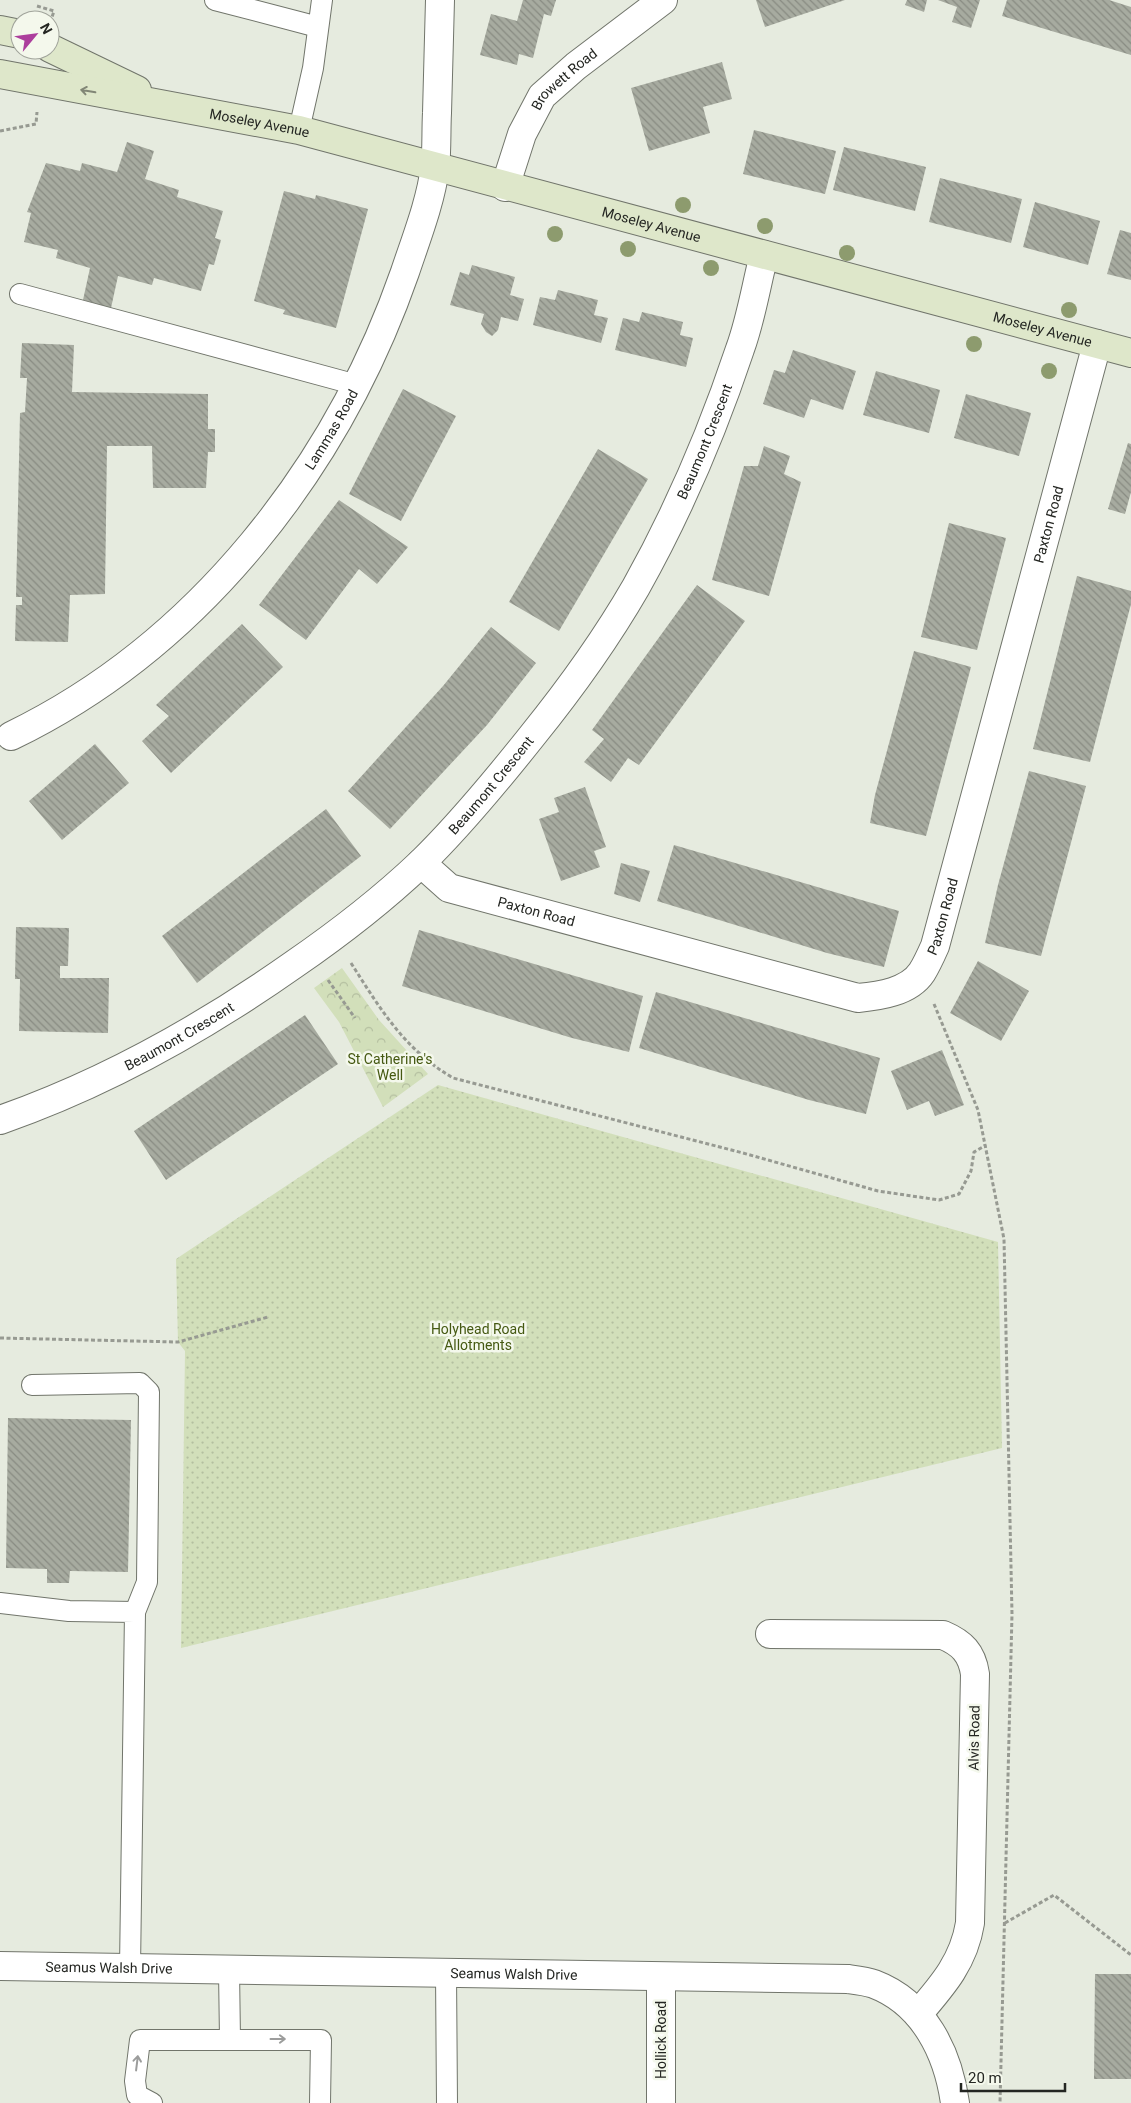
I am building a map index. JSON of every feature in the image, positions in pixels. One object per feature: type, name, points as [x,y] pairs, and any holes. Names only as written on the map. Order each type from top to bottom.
[{"type":"main road","name":"Moseley Avenue","points":[[60,53],[170,106]]},
{"type":"main road","name":"Moseley Avenue","points":[[0,74],[299,130],[505,187],[1131,353]]},
{"type":"street","name":"Lammas Road","points":[[11,736],[48,719],[95,689],[135,659],[214,586],[252,545],[320,449],[357,385],[399,287],[419,230],[435,168],[440,0]]},
{"type":"street","name":"Browett Road","points":[[505,187],[522,134],[542,96],[576,66],[663,0]]},
{"type":"street","name":"Beaumont Crescent","points":[[0,1120],[66,1094],[166,1047],[218,1017],[332,939],[421,863],[473,808],[543,723],[594,652],[636,586],[677,505],[714,418],[741,346],[764,255]]},
{"type":"street","name":"Paxton Road","points":[[421,863],[449,888],[858,998],[882,996],[903,988],[921,973],[935,946],[1097,344]]},
{"type":"street","name":"Alvis Road","points":[[770,1634],[943,1635],[961,1644],[973,1662],[975,1674],[970,1923],[967,1940],[955,1969],[918,2014]]},
{"type":"street","name":"Seamus Walsh Drive","points":[[0,1966],[848,1979],[873,1983],[897,1996],[918,2014],[943,2053],[952,2081],[955,2103]]},
{"type":"street","name":"Hollick Road","points":[[660,2103],[661,1977]]},
{"type":"lane","points":[[215,0],[318,27]]},
{"type":"lane","points":[[299,130],[313,68],[322,0]]},
{"type":"lane","points":[[20,294],[357,385]]},
{"type":"lane","points":[[32,1385],[140,1383],[149,1392],[146,1582],[135,1612],[130,1968]]},
{"type":"lane","points":[[0,1603],[68,1611],[135,1612]]},
{"type":"lane","points":[[229,1970],[230,2039]]},
{"type":"lane","points":[[446,1973],[446,2103]]},
{"type":"lane","points":[[152,2103],[138,2095],[136,2088],[135,2081],[140,2040],[321,2040],[320,2103]]},
{"type":"path","points":[[332,939],[350,962],[391,1025],[430,1064],[453,1078],[743,1152],[878,1191],[939,1200],[959,1194],[971,1171],[974,1152],[986,1145]]},
{"type":"path","points":[[310,954],[355,1018]]},
{"type":"path","points":[[921,973],[978,1110],[1004,1239],[1012,1614],[1000,2103]]},
{"type":"path","points":[[0,1338],[178,1342],[268,1317]]},
{"type":"path","points":[[1005,1923],[1054,1896],[1131,1955]]},
{"type":"green space","name":"St Catherine's Well","points":[[342,968],[379,1020],[428,1074],[383,1107],[339,1022],[314,988]]},
{"type":"green space","name":"Holyhead Road Allotments","points":[[438,1085],[998,1242],[1002,1448],[181,1648],[185,1351],[178,1342],[176,1259]]},
{"type":"building","points":[[523,0],[556,0],[551,16],[544,14],[533,58],[519,54],[517,65],[480,55],[491,14],[517,21]]},
{"type":"building","points":[[756,0],[845,0],[765,27]]},
{"type":"building","points":[[907,0],[927,0],[924,12],[905,5]]},
{"type":"building","points":[[938,0],[980,0],[971,28],[952,22],[957,7]]},
{"type":"building","points":[[1007,0],[1109,0],[1131,7],[1131,55],[1002,16]]},
{"type":"building","points":[[722,62],[732,99],[703,107],[710,133],[649,151],[631,88]]},
{"type":"building","points":[[754,130],[836,151],[825,194],[743,174]]},
{"type":"building","points":[[127,142],[154,151],[145,179],[179,190],[177,197],[223,211],[215,238],[221,240],[214,265],[209,264],[201,291],[154,278],[152,285],[118,276],[111,308],[83,300],[90,268],[56,258],[58,250],[24,242],[31,213],[27,212],[46,163],[80,171],[82,163],[117,172]]},
{"type":"building","points":[[844,147],[926,167],[915,211],[833,190]]},
{"type":"building","points":[[940,178],[1022,199],[1011,243],[929,222]]},
{"type":"building","points":[[284,191],[315,199],[316,195],[368,209],[336,328],[283,314],[285,310],[254,301]]},
{"type":"building","points":[[1035,202],[1100,221],[1088,265],[1023,247]]},
{"type":"building","points":[[1120,230],[1131,233],[1131,280],[1107,274]]},
{"type":"building","points":[[472,265],[515,277],[510,295],[524,299],[518,321],[501,317],[498,330],[492,336],[486,332],[481,324],[484,314],[450,305],[460,272],[469,275]]},
{"type":"building","points":[[558,290],[598,300],[594,315],[608,318],[601,343],[533,325],[540,297],[555,300]]},
{"type":"building","points":[[642,312],[683,322],[680,335],[693,338],[686,367],[615,350],[623,318],[639,322]]},
{"type":"building","points":[[22,343],[74,345],[72,392],[208,394],[208,429],[215,429],[215,452],[208,452],[206,488],[153,488],[152,446],[107,446],[105,594],[70,595],[68,642],[15,641],[16,605],[22,605],[22,597],[16,597],[20,413],[25,412],[27,378],[20,378]]},
{"type":"building","points":[[793,350],[856,371],[843,410],[811,399],[804,418],[763,404],[774,370],[785,373]]},
{"type":"building","points":[[876,371],[940,390],[929,433],[863,415]]},
{"type":"building","points":[[403,389],[456,416],[401,521],[349,494]]},
{"type":"building","points":[[966,394],[1031,413],[1019,456],[954,438]]},
{"type":"building","points":[[1128,443],[1131,444],[1131,492],[1125,514],[1108,509]]},
{"type":"building","points":[[764,446],[790,456],[784,474],[801,482],[769,596],[712,580],[744,466],[758,466]]},
{"type":"building","points":[[598,449],[648,479],[559,631],[509,602]]},
{"type":"building","points":[[339,500],[408,547],[377,584],[359,569],[306,640],[259,605]]},
{"type":"building","points":[[949,523],[1006,538],[977,650],[921,637]]},
{"type":"building","points":[[1077,576],[1131,591],[1131,604],[1090,762],[1033,749]]},
{"type":"building","points":[[697,585],[745,621],[639,765],[628,758],[611,782],[584,762],[604,739],[592,730]]},
{"type":"building","points":[[242,624],[283,667],[171,773],[142,741],[169,716],[156,705]]},
{"type":"building","points":[[491,627],[536,663],[487,725],[390,829],[348,791],[443,686]]},
{"type":"building","points":[[914,651],[971,667],[926,836],[870,823],[875,795]]},
{"type":"building","points":[[95,744],[129,783],[62,840],[29,801]]},
{"type":"building","points":[[1029,771],[1086,786],[1041,956],[985,943],[998,885]]},
{"type":"building","points":[[585,787],[606,847],[594,851],[600,867],[561,881],[539,819],[559,812],[554,798]]},
{"type":"building","points":[[326,809],[361,856],[197,983],[162,936]]},
{"type":"building","points":[[674,845],[899,911],[884,967],[827,953],[657,901]]},
{"type":"building","points":[[621,863],[650,871],[640,902],[614,894]]},
{"type":"building","points":[[16,927],[69,928],[68,966],[60,966],[60,978],[109,978],[108,1033],[19,1031],[20,979],[15,979]]},
{"type":"building","points":[[419,930],[643,996],[629,1052],[572,1038],[402,986]]},
{"type":"building","points":[[978,961],[1029,991],[1001,1041],[950,1013]]},
{"type":"building","points":[[656,992],[880,1058],[866,1114],[809,1100],[639,1048]]},
{"type":"building","points":[[305,1015],[338,1064],[166,1180],[134,1131]]},
{"type":"building","points":[[942,1050],[964,1105],[935,1116],[929,1101],[907,1110],[891,1071]]},
{"type":"building","points":[[8,1418],[131,1420],[128,1572],[70,1571],[69,1583],[47,1583],[47,1569],[6,1568]]},
{"type":"building","points":[[1095,1974],[1131,1974],[1131,2079],[1094,2079]]}]
